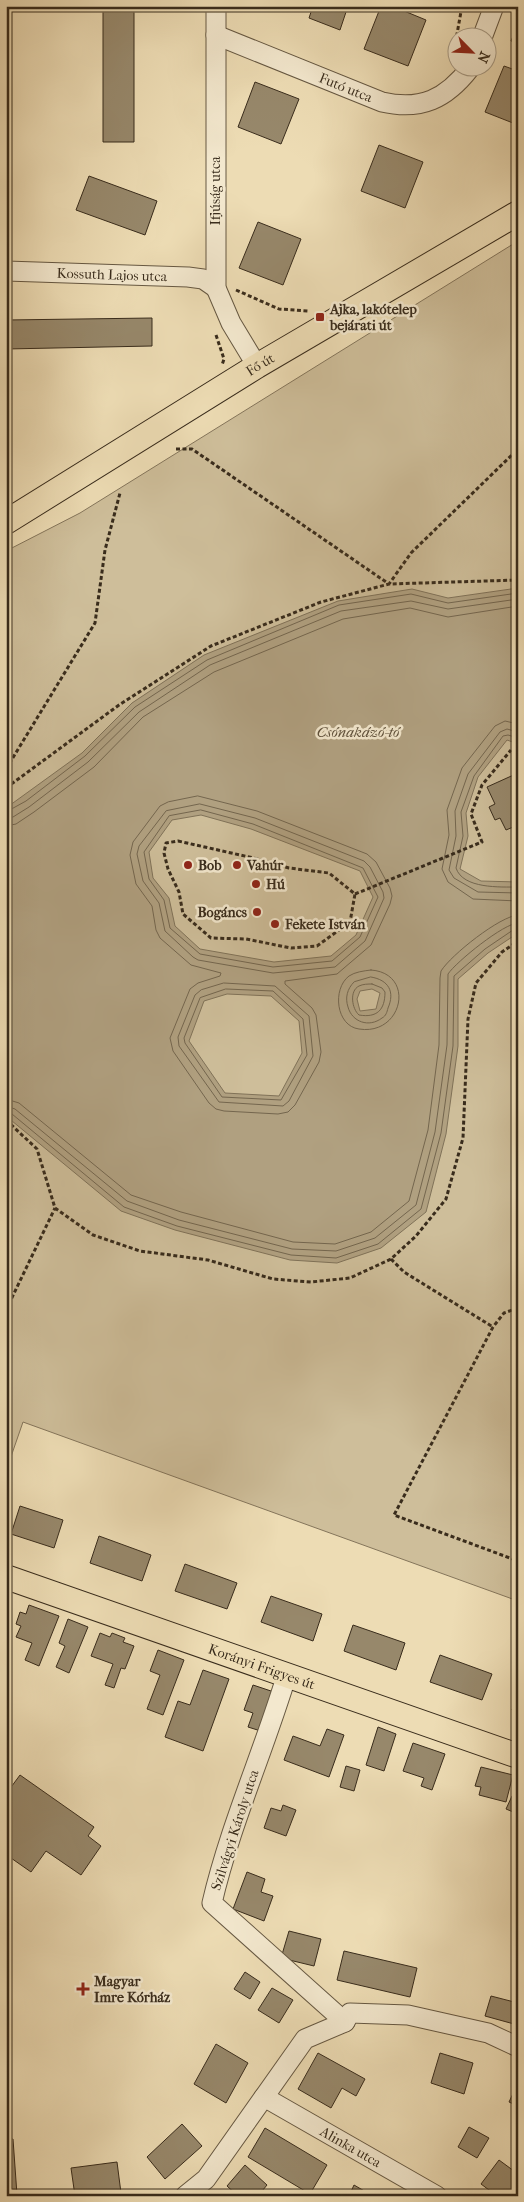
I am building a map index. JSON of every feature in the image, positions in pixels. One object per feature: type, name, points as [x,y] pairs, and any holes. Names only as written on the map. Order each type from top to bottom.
[{"type":"main road","name":"Fő út","points":[[6,522],[257,366],[518,213]]},
{"type":"main road","name":"Korányi Frigyes út","points":[[6,1577],[518,1756]]},
{"type":"street","name":"Ifjúság utca","points":[[216,6],[216,288],[231,323],[257,366]]},
{"type":"street","points":[[486,28],[494,6]]},
{"type":"street","name":"Futó utca","points":[[216,35],[382,102],[400,106],[425,102],[442,96],[462,78]]},
{"type":"street","name":"Kossuth Lajos utca","points":[[6,272],[188,277],[203,279],[216,288]]},
{"type":"street","name":"Szilvágyi Károly utca","points":[[287,1674],[239,1815],[212,1903],[345,2022]]},
{"type":"street","points":[[185,2196],[206,2179],[305,2039],[345,2022],[350,2013],[408,2015],[488,2033],[518,2047]]},
{"type":"street","name":"Alinka utca","points":[[264,2097],[437,2196]]},
{"type":"path","points":[[458,28],[462,6]]},
{"type":"path","points":[[176,449],[192,449],[388,584]]},
{"type":"path","points":[[388,584],[411,553],[518,449]]},
{"type":"path","points":[[6,769],[95,623],[105,550],[120,493]]},
{"type":"path","points":[[6,788],[119,704],[211,646],[322,602],[388,584],[518,580]]},
{"type":"path","points":[[354,894],[482,842],[470,814],[482,785],[511,750]]},
{"type":"path","points":[[178,840],[289,868],[329,873],[354,894],[350,922],[317,946],[291,948],[246,939],[211,938],[183,914],[179,892],[168,869],[164,853],[166,843],[178,840]]},
{"type":"path","points":[[6,1120],[37,1149],[55,1208],[93,1235],[140,1251],[208,1260],[273,1279],[311,1282],[350,1278],[391,1259],[416,1236],[446,1199],[463,1138],[468,1019],[476,983],[502,952],[518,941]]},
{"type":"path","points":[[6,1310],[55,1208]]},
{"type":"path","points":[[391,1259],[404,1272],[493,1327]]},
{"type":"path","points":[[518,1308],[504,1313],[493,1327],[394,1515],[518,1561]]},
{"type":"shaded area","points":[[518,241],[518,1601],[23,1422],[6,1471],[6,551],[80,513]]},
{"type":"water","name":"Csónakázó-tó","points":[[518,588],[518,744],[507,740],[478,777],[466,813],[468,836],[460,869],[481,881],[518,882],[518,933],[488,953],[458,979],[458,1046],[446,1134],[426,1212],[381,1248],[337,1263],[290,1260],[175,1230],[121,1211],[6,1116],[6,808],[82,753],[132,703],[204,655],[338,601],[412,589],[448,598]],"holes":[[[201,815],[251,829],[360,871],[373,897],[356,935],[331,956],[274,962],[200,949],[175,926],[169,898],[153,878],[149,852],[172,820]],[[372,989],[380,993],[376,1009],[360,1011],[357,999],[360,991]],[[227,994],[271,996],[299,1021],[302,1053],[279,1096],[225,1093],[189,1041],[204,1001]]]},
{"type":"building","points":[[103,6],[134,6],[134,142],[103,142]]},
{"type":"building","points":[[313,6],[348,6],[340,30],[309,18]]},
{"type":"building","points":[[381,6],[392,6],[426,20],[408,66],[364,49]]},
{"type":"building","points":[[518,24],[518,43],[511,41]]},
{"type":"building","points":[[504,66],[518,71],[518,125],[485,112]]},
{"type":"building","points":[[255,82],[299,99],[281,144],[238,127]]},
{"type":"building","points":[[379,145],[423,162],[405,208],[361,191]]},
{"type":"building","points":[[89,176],[157,201],[145,235],[76,210]]},
{"type":"building","points":[[258,222],[301,239],[283,285],[239,268]]},
{"type":"building","points":[[152,318],[152,346],[6,349],[6,320]]},
{"type":"building","points":[[6,420],[9,420],[11,448],[6,449]]},
{"type":"building","points":[[518,773],[518,825],[506,830],[500,818],[495,820],[489,807],[495,804],[487,787]]},
{"type":"building","points":[[20,1506],[63,1520],[54,1548],[11,1534]]},
{"type":"building","points":[[99,1536],[151,1555],[142,1581],[90,1563]]},
{"type":"building","points":[[185,1564],[237,1583],[227,1609],[175,1591]]},
{"type":"building","points":[[271,1596],[322,1614],[313,1641],[261,1622]]},
{"type":"building","points":[[29,1605],[59,1616],[39,1666],[25,1660],[32,1643],[16,1637],[21,1626],[16,1624],[20,1612],[26,1614]]},
{"type":"building","points":[[68,1619],[88,1627],[69,1673],[56,1667],[65,1646],[59,1643]]},
{"type":"building","points":[[353,1625],[405,1643],[396,1670],[344,1651]]},
{"type":"building","points":[[100,1633],[110,1637],[112,1633],[125,1638],[123,1642],[134,1646],[125,1669],[121,1668],[114,1688],[105,1685],[113,1664],[91,1656]]},
{"type":"building","points":[[158,1650],[184,1660],[163,1715],[147,1709],[160,1675],[150,1671]]},
{"type":"building","points":[[440,1655],[492,1674],[482,1700],[430,1682]]},
{"type":"building","points":[[203,1670],[229,1679],[203,1751],[165,1737],[178,1701],[190,1705]]},
{"type":"building","points":[[253,1685],[277,1693],[264,1732],[248,1727],[253,1713],[244,1710]]},
{"type":"building","points":[[518,1693],[518,1712],[512,1710]]},
{"type":"building","points":[[378,1727],[396,1734],[384,1771],[366,1765]]},
{"type":"building","points":[[327,1729],[344,1735],[329,1777],[284,1760],[293,1736],[320,1746]]},
{"type":"building","points":[[413,1743],[445,1754],[432,1790],[421,1786],[424,1778],[403,1771]]},
{"type":"building","points":[[346,1766],[360,1770],[354,1791],[340,1787]]},
{"type":"building","points":[[481,1767],[513,1775],[506,1802],[479,1795],[481,1787],[475,1786]]},
{"type":"building","points":[[20,1775],[94,1827],[88,1836],[101,1846],[81,1875],[46,1851],[31,1872],[11,1858],[6,1865],[6,1794]]},
{"type":"building","points":[[512,1796],[518,1798],[518,1814],[506,1809]]},
{"type":"building","points":[[283,1805],[296,1810],[286,1836],[264,1828],[271,1808],[281,1811]]},
{"type":"building","points":[[247,1872],[265,1879],[261,1892],[273,1896],[264,1921],[233,1909]]},
{"type":"building","points":[[289,1931],[321,1939],[314,1966],[281,1958]]},
{"type":"building","points":[[344,1951],[417,1968],[410,1997],[337,1980]]},
{"type":"building","points":[[245,1972],[260,1982],[250,1999],[234,1989]]},
{"type":"building","points":[[272,1988],[293,2000],[279,2023],[258,2010]]},
{"type":"building","points":[[491,1996],[518,2003],[514,2024],[485,2016]]},
{"type":"building","points":[[216,2044],[248,2063],[226,2103],[194,2084]]},
{"type":"building","points":[[318,2053],[365,2079],[356,2096],[342,2088],[331,2108],[298,2089]]},
{"type":"building","points":[[440,2053],[473,2063],[464,2094],[431,2083]]},
{"type":"building","points":[[518,2083],[518,2106],[509,2102]]},
{"type":"building","points":[[182,2124],[202,2146],[165,2179],[147,2157]]},
{"type":"building","points":[[469,2127],[489,2138],[477,2158],[458,2147]]},
{"type":"building","points":[[265,2128],[327,2165],[310,2194],[248,2157]]},
{"type":"building","points":[[6,2139],[13,2139],[17,2195],[6,2195]]},
{"type":"building","points":[[499,2160],[518,2174],[518,2181],[507,2196],[497,2196],[481,2184]]},
{"type":"building","points":[[117,2162],[121,2193],[75,2196],[71,2168]]},
{"type":"building","points":[[245,2165],[267,2185],[258,2196],[238,2196],[227,2186]]},
{"type":"building","points":[[354,2185],[373,2196],[349,2196]]},
{"type":"place","name":"Ajka, lakótelep bejárati út","points":[[320,317]]},
{"type":"place","name":"Bob","points":[[188,865]]},
{"type":"place","name":"Vahúr","points":[[237,865]]},
{"type":"place","name":"Hú","points":[[256,884]]},
{"type":"place","name":"Bogáncs","points":[[257,912]]},
{"type":"place","name":"Fekete István","points":[[275,924]]},
{"type":"place","name":"Magyar Imre Kórház","points":[[83,1989]]}]
